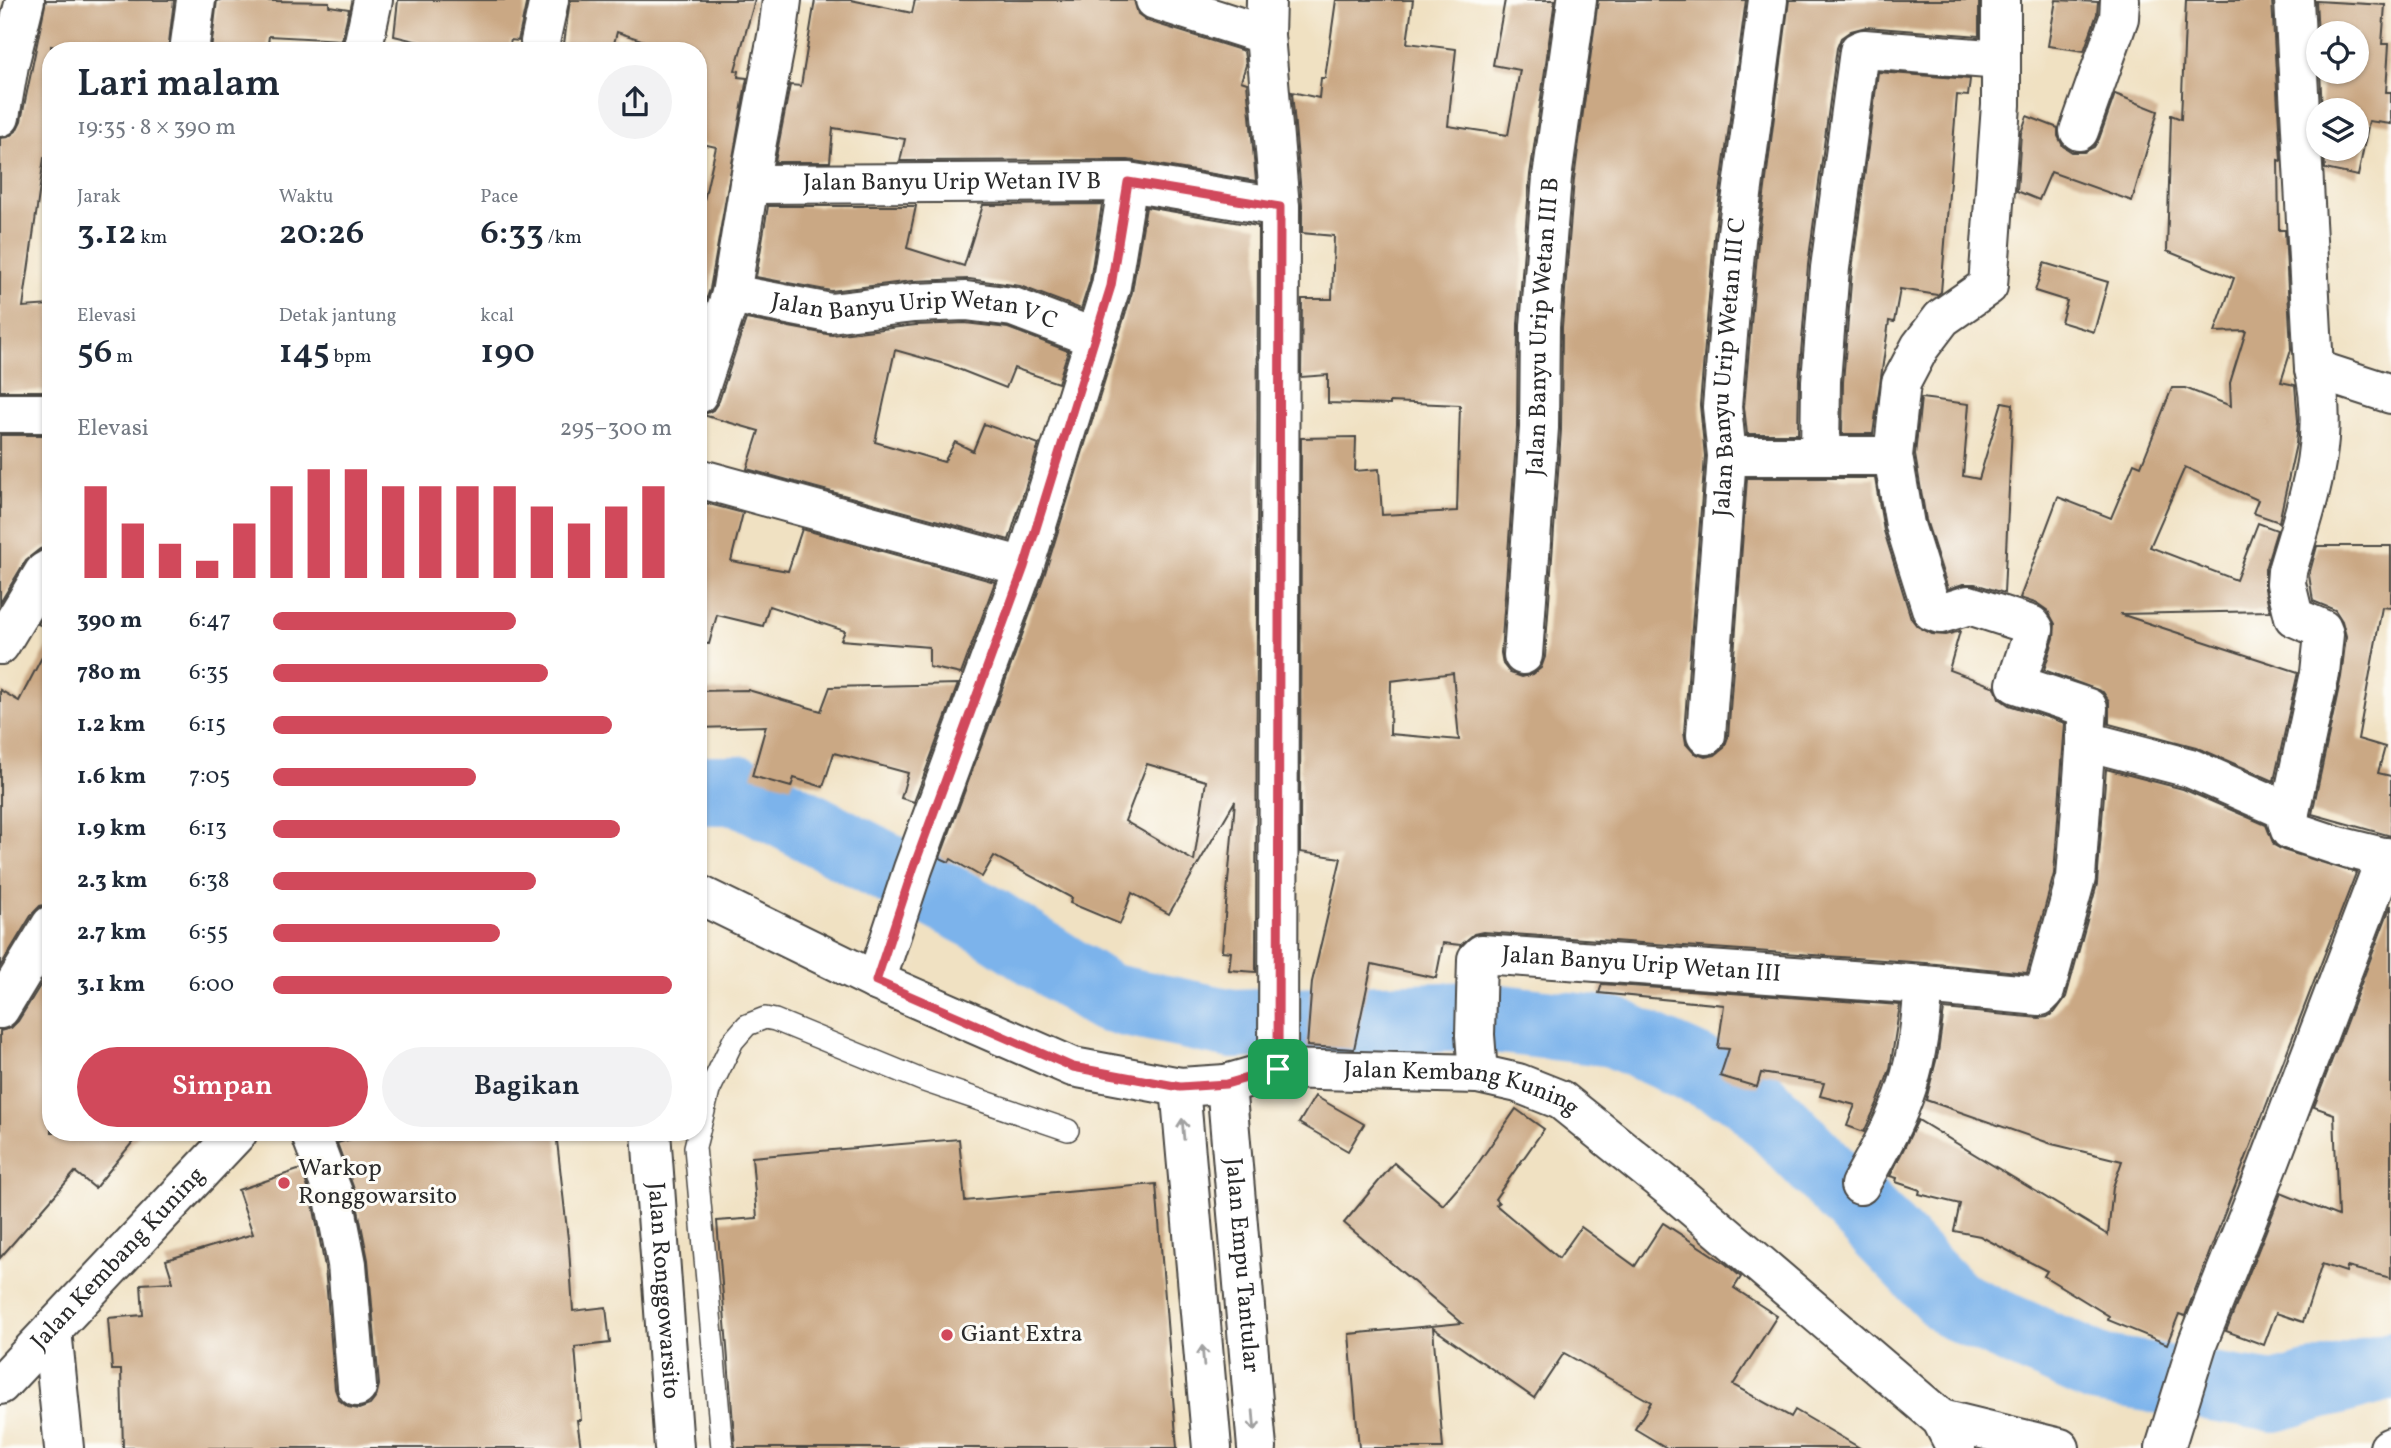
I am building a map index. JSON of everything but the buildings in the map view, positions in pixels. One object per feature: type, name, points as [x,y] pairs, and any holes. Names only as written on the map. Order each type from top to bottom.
[{"type":"street","points":[[0,117],[9,65],[26,0]]},
{"type":"street","points":[[190,42],[195,0]]},
{"type":"street","points":[[364,42],[373,0]]},
{"type":"street","points":[[542,42],[549,0]]},
{"type":"street","points":[[707,366],[731,293],[782,0]]},
{"type":"street","points":[[1155,0],[1266,18],[1280,207],[1278,1069]]},
{"type":"street","name":"Jalan Banyu Urip Wetan III B","points":[[1522,655],[1539,428],[1541,326],[1552,177],[1577,0]]},
{"type":"street","name":"Jalan Banyu Urip Wetan III C","points":[[1706,735],[1727,456],[1723,407],[1736,240],[1768,0]]},
{"type":"street","points":[[1727,456],[1893,456],[1901,383],[1920,347],[1942,318],[1988,286],[2001,105],[2001,0]]},
{"type":"street","points":[[2079,131],[2119,18],[2120,0]]},
{"type":"street","points":[[2165,1448],[2177,1402],[2198,1342],[2388,858],[2338,846],[2290,830],[2287,821],[2320,673],[2323,634],[2322,629],[2294,617],[2286,584],[2320,450],[2321,397],[2314,369],[2294,0]]},
{"type":"street","points":[[1820,456],[1821,380],[1830,268],[1858,51],[1864,48],[2001,60]]},
{"type":"street","points":[[876,981],[908,884],[1024,567],[1111,286],[1128,182]]},
{"type":"street","name":"Jalan Banyu Urip Wetan IV B","points":[[749,184],[1128,182],[1280,207]]},
{"type":"street","name":"Jalan Banyu Urip Wetan V C","points":[[731,293],[830,313],[914,303],[966,301],[1013,307],[1095,338]]},
{"type":"street","points":[[2314,369],[2391,394]]},
{"type":"street","points":[[0,413],[42,413]]},
{"type":"street","name":"Jalan Banyu Urip Wetan III","points":[[1478,1074],[1477,959],[1482,954],[2043,995],[2076,877],[2088,708],[2016,684],[2034,627],[1969,605],[1940,614],[1932,611],[1905,525],[1893,456]]},
{"type":"street","points":[[707,480],[1024,567]]},
{"type":"street","points":[[0,645],[42,575]]},
{"type":"street","points":[[2086,741],[2190,768],[2290,812]]},
{"type":"street","name":"Jalan Kembang Kuning","points":[[707,898],[876,981],[1073,1067],[1180,1087],[1226,1084],[1278,1069],[1478,1074],[1518,1083],[1562,1100],[1674,1191],[1948,1433],[2060,1448]]},
{"type":"street","points":[[0,1009],[42,940]]},
{"type":"street","points":[[1860,1185],[1885,1140],[1907,1087],[1920,1032],[1924,985]]},
{"type":"street","name":"Jalan Empu Tantular","points":[[1226,1084],[1257,1448]]},
{"type":"street","name":"Jalan Empu Tantular","points":[[1180,1087],[1212,1448]]},
{"type":"street","name":"Jalan Kembang Kuning","points":[[0,1385],[230,1141]]},
{"type":"street","points":[[313,1141],[333,1193],[347,1264],[357,1387]]},
{"type":"street","name":"Jalan Ronggowarsito","points":[[653,1141],[674,1448]]},
{"type":"street","points":[[52,1330],[64,1448]]},
{"type":"lane","points":[[707,1099],[733,1041],[747,1025],[765,1018],[924,1081],[1069,1130]]},
{"type":"lane","points":[[696,1141],[722,1448]]},
{"type":"waterway","points":[[707,790],[739,790],[987,920],[1107,998],[1232,1024],[1475,1016],[1613,1032],[1747,1092],[1953,1304],[2098,1369],[2274,1397],[2391,1366]]},
{"type":"place","name":"Warkop Ronggowarsito","points":[[284,1183]]},
{"type":"place","name":"Giant Extra","points":[[947,1335]]},
{"type":"route","points":[[1128,182],[1280,207],[1278,1069],[1226,1084],[1180,1087],[1073,1067],[876,981],[913,869],[1024,567],[1111,286],[1128,182]]}]
